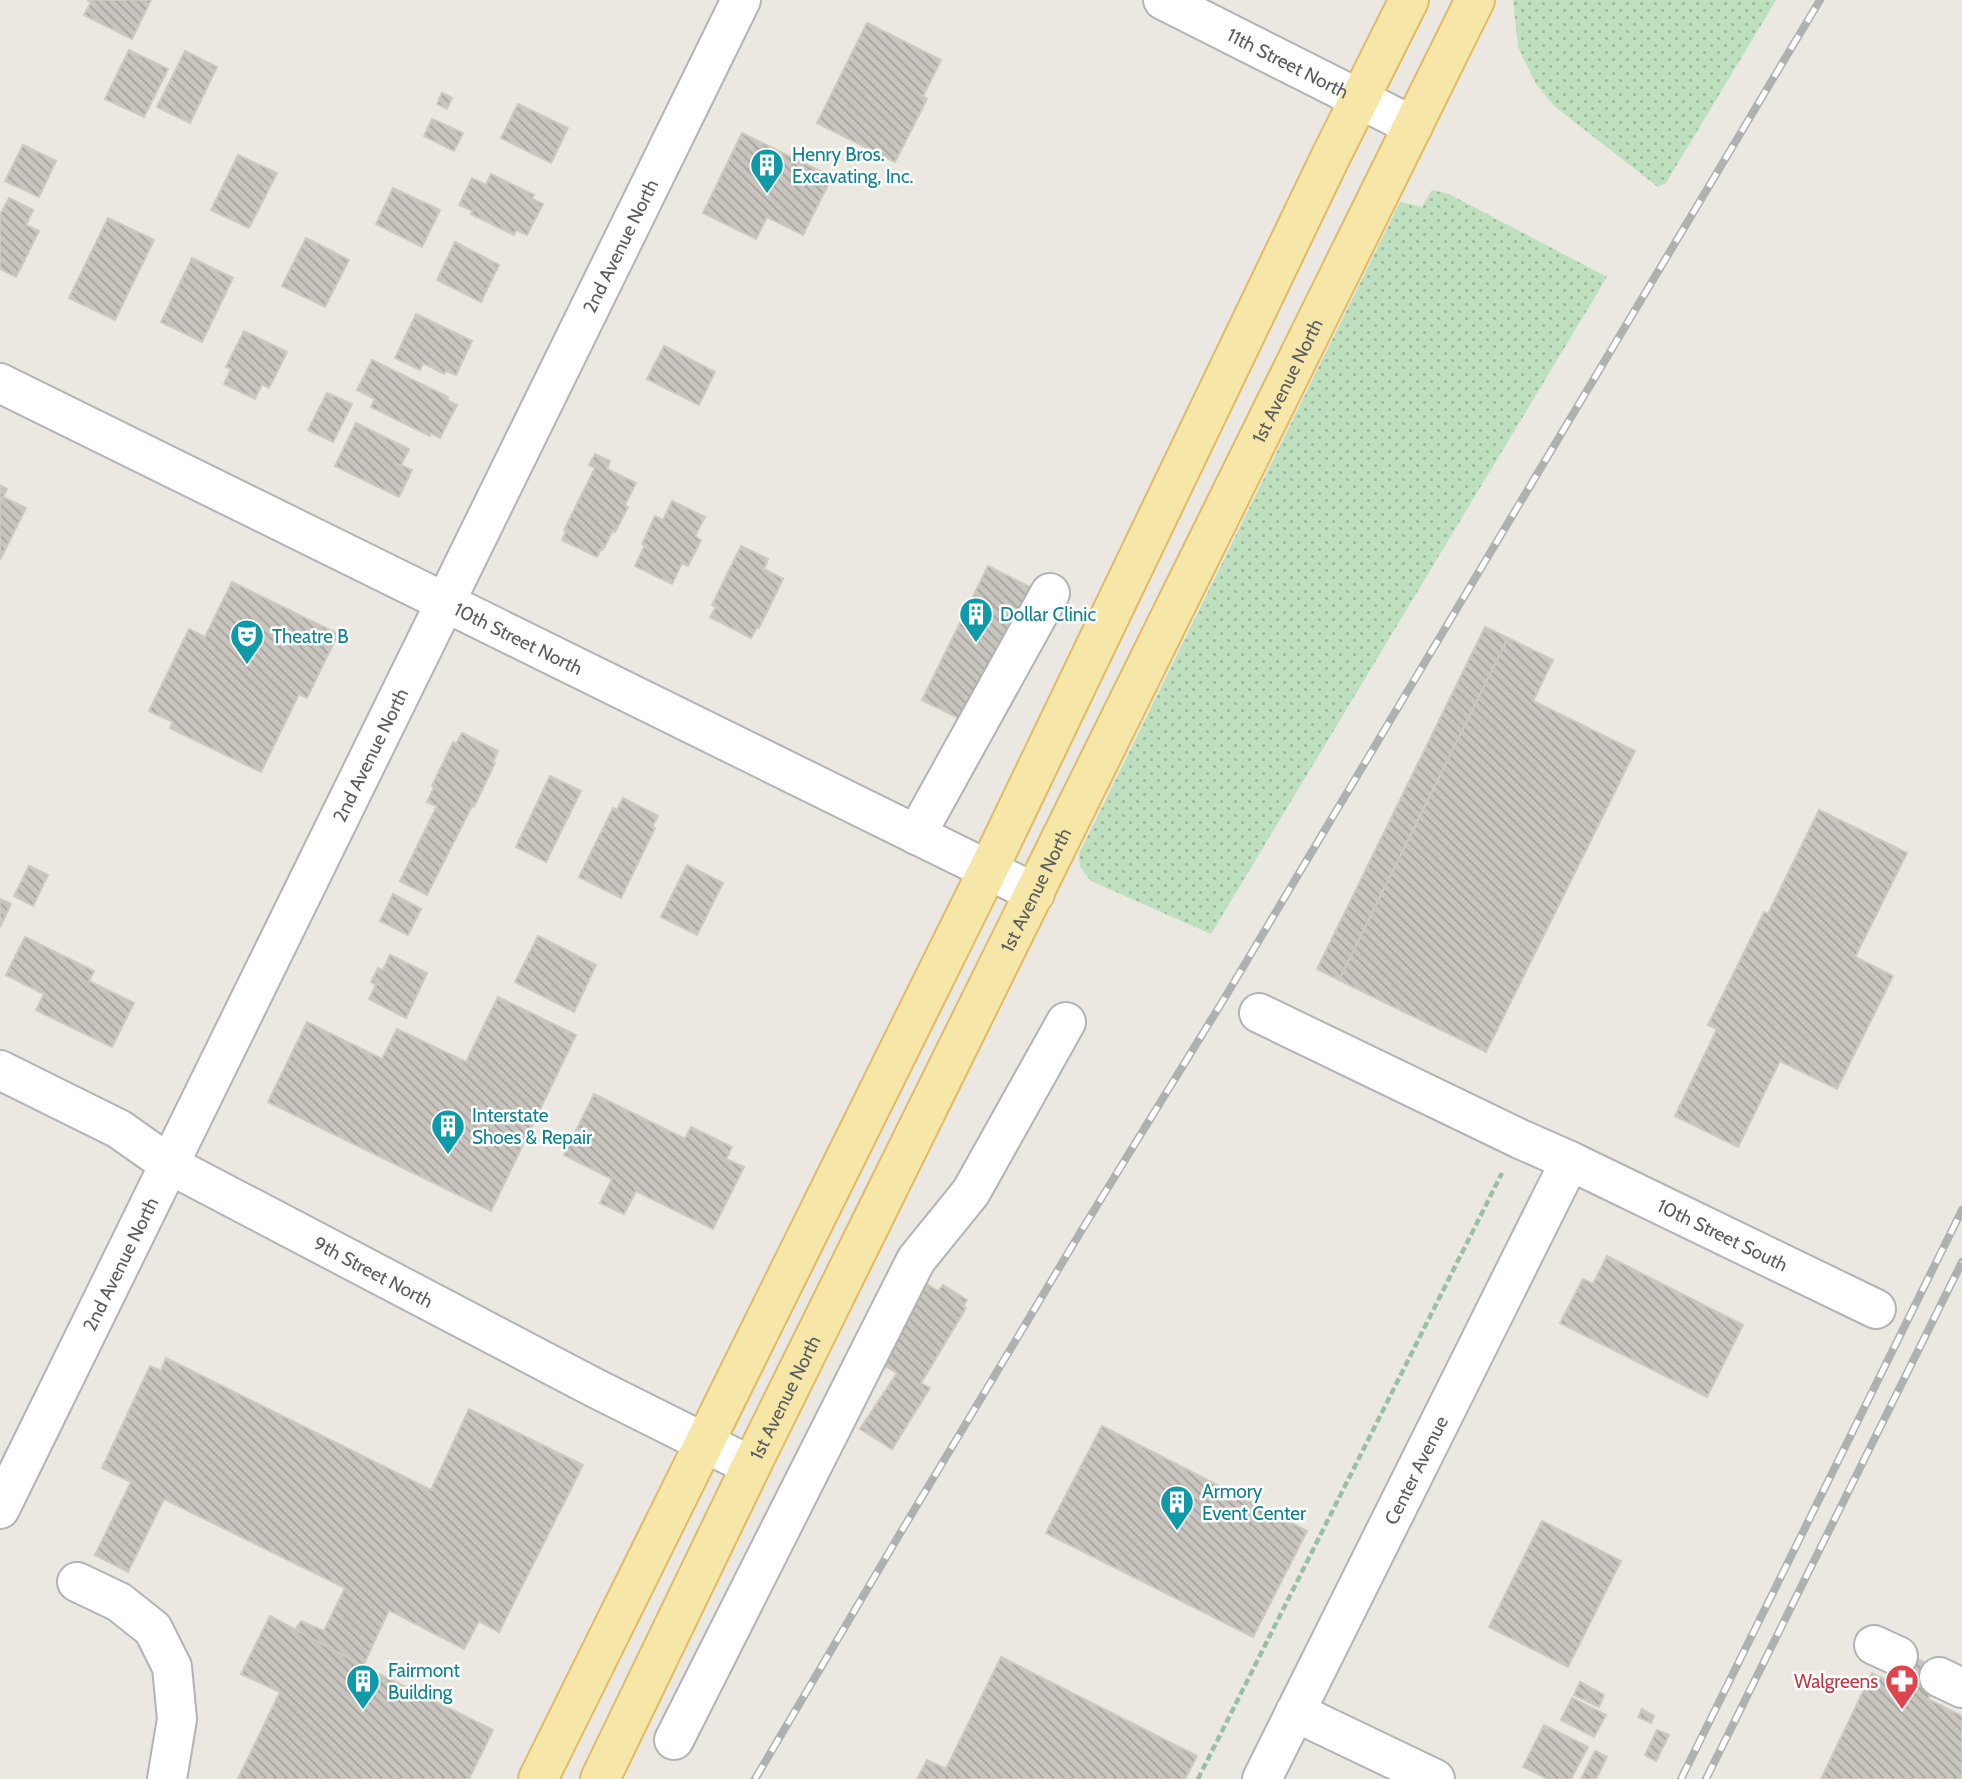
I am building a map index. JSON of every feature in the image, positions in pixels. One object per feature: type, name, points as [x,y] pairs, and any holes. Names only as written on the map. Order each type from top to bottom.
[{"type":"main road","points":[[538,1779],[988,870],[1409,0]]},
{"type":"main road","name":"1st Avenue North","points":[[600,1779],[751,1465],[1475,0]]},
{"type":"street","name":"2nd Avenue North","points":[[2,1499],[170,1165],[741,0]]},
{"type":"street","name":"11th Street North","points":[[1163,0],[1413,127]]},
{"type":"street","name":"10th Street North","points":[[0,383],[1035,893]]},
{"type":"street","points":[[916,835],[1049,593]]},
{"type":"street","name":"10th Street South","points":[[1259,1013],[1876,1309]]},
{"type":"street","points":[[674,1740],[916,1260],[971,1192],[1066,1022]]},
{"type":"street","name":"9th Street North","points":[[0,1070],[119,1129],[170,1165],[595,1388],[751,1465]]},
{"type":"street","name":"Center Avenue","points":[[1262,1779],[1570,1161]]},
{"type":"street","points":[[77,1582],[119,1602],[153,1629],[172,1667],[177,1718],[167,1779]]},
{"type":"street","points":[[1295,1712],[1435,1779]]},
{"type":"path","points":[[1198,1779],[1520,1139]]},
{"type":"green space","points":[[1513,0],[1776,0],[1666,183],[1658,187],[1554,106],[1536,84],[1518,47]]},
{"type":"green space","points":[[1432,190],[1449,194],[1607,277],[1211,934],[1091,881],[1080,867],[1079,854],[1400,202],[1422,207]]},
{"type":"building","points":[[87,0],[151,0],[132,39],[84,15],[91,2]]},
{"type":"building","points":[[867,23],[941,60],[923,96],[927,99],[895,162],[817,123]]},
{"type":"building","points":[[129,50],[168,69],[144,117],[105,99]]},
{"type":"building","points":[[185,51],[217,67],[190,123],[157,107]]},
{"type":"building","points":[[442,93],[452,98],[447,109],[437,104]]},
{"type":"building","points":[[518,104],[568,128],[551,163],[501,138]]},
{"type":"building","points":[[432,119],[463,133],[454,151],[424,136]]},
{"type":"building","name":"Henry Bros. Excavating, Inc.","points":[[742,133],[832,177],[803,235],[767,217],[756,239],[703,213]]},
{"type":"building","points":[[23,145],[56,161],[39,197],[5,181]]},
{"type":"building","points":[[238,155],[277,173],[249,228],[211,210]]},
{"type":"building","points":[[491,174],[534,195],[532,199],[543,204],[527,235],[516,230],[514,235],[471,214],[473,211],[459,205],[472,178],[486,185]]},
{"type":"building","points":[[393,188],[440,210],[422,247],[376,224]]},
{"type":"building","points":[[9,198],[33,210],[26,225],[39,231],[16,277],[0,269],[0,212]]},
{"type":"building","points":[[108,218],[154,240],[115,320],[69,298]]},
{"type":"building","points":[[306,238],[349,260],[325,307],[282,286]]},
{"type":"building","points":[[455,242],[499,265],[481,302],[437,280]]},
{"type":"building","points":[[192,258],[233,278],[202,342],[161,322]]},
{"type":"building","points":[[416,314],[472,341],[456,375],[446,371],[444,374],[423,363],[420,370],[395,358]]},
{"type":"building","points":[[244,331],[287,352],[269,388],[262,384],[255,399],[224,384],[231,369],[226,367]]},
{"type":"building","points":[[664,346],[715,372],[699,405],[647,379]]},
{"type":"building","points":[[372,360],[448,397],[447,400],[457,405],[440,438],[431,433],[430,436],[371,407],[375,399],[357,390]]},
{"type":"building","points":[[327,393],[352,404],[333,442],[308,430]]},
{"type":"building","points":[[356,423],[409,449],[401,465],[412,470],[399,497],[335,466]]},
{"type":"building","points":[[595,454],[610,461],[607,469],[636,483],[625,505],[628,507],[615,532],[613,530],[597,557],[562,540],[566,531],[564,530],[595,468],[589,465]]},
{"type":"building","points":[[0,485],[7,489],[3,497],[26,508],[0,560]]},
{"type":"building","points":[[672,501],[705,517],[695,536],[701,540],[688,566],[682,563],[672,584],[635,566],[655,516],[663,520]]},
{"type":"building","points":[[741,546],[768,559],[764,569],[783,579],[759,628],[757,627],[751,638],[710,617],[716,607],[712,605]]},
{"type":"building","name":"Dollar Clinic","points":[[988,566],[1032,588],[964,721],[922,700]]},
{"type":"building","name":"Theatre B","points":[[232,582],[338,634],[307,698],[299,694],[261,772],[170,728],[173,722],[149,711],[189,629],[205,637]]},
{"type":"building","points":[[1485,627],[1508,638],[1339,980],[1317,969]]},
{"type":"building","points":[[1508,638],[1553,660],[1533,701],[1635,751],[1486,1052],[1339,980]]},
{"type":"building","points":[[462,733],[498,751],[474,807],[472,806],[427,895],[400,881],[437,806],[427,802],[434,788],[432,786],[453,742],[456,744]]},
{"type":"building","points":[[550,776],[581,791],[546,862],[516,847]]},
{"type":"building","points":[[623,798],[658,816],[652,827],[655,828],[621,898],[579,877],[613,808],[617,810]]},
{"type":"building","points":[[1819,810],[1907,853],[1855,957],[1893,976],[1837,1089],[1780,1061],[1738,1147],[1675,1116],[1717,1029],[1708,1025],[1764,912],[1768,914]]},
{"type":"building","points":[[687,865],[723,883],[697,935],[661,917]]},
{"type":"building","points":[[29,866],[48,875],[33,906],[14,896]]},
{"type":"building","points":[[393,894],[421,909],[408,935],[380,921]]},
{"type":"building","points":[[0,899],[11,904],[0,927]]},
{"type":"building","points":[[538,936],[596,965],[574,1012],[515,982]]},
{"type":"building","points":[[25,937],[94,971],[89,981],[134,1003],[112,1047],[36,1010],[44,994],[6,975]]},
{"type":"building","points":[[390,955],[427,973],[406,1018],[369,999],[376,985],[371,982],[378,968],[383,970]]},
{"type":"building","name":"Interstate Shoes & Repair","points":[[498,997],[576,1035],[491,1211],[268,1102],[307,1022],[382,1059],[397,1029],[466,1062]]},
{"type":"building","points":[[594,1094],[685,1139],[691,1127],[732,1147],[726,1159],[744,1167],[713,1229],[636,1191],[624,1214],[600,1203],[612,1179],[564,1155]]},
{"type":"building","points":[[1607,1256],[1743,1325],[1707,1397],[1560,1323],[1583,1279],[1593,1284]]},
{"type":"building","points":[[923,1282],[938,1291],[943,1285],[967,1300],[963,1307],[966,1308],[921,1383],[930,1388],[892,1449],[860,1429],[897,1373],[875,1360]]},
{"type":"building","points":[[166,1358],[431,1490],[469,1409],[583,1465],[499,1632],[479,1621],[464,1649],[389,1610],[363,1666],[295,1630],[301,1621],[324,1631],[345,1588],[164,1499],[128,1572],[95,1555],[131,1482],[102,1468],[150,1366],[161,1371]]},
{"type":"building","name":"Armory Event Center","points":[[1102,1426],[1307,1531],[1253,1637],[1046,1533]]},
{"type":"building","points":[[1542,1521],[1621,1561],[1568,1667],[1489,1627]]},
{"type":"building","name":"Fairmont Building","points":[[270,1616],[363,1666],[493,1730],[469,1779],[238,1779],[280,1692],[241,1674]]},
{"type":"building","name":"Walgreens","points":[[1901,1651],[1942,1671],[1928,1699],[1962,1716],[1962,1779],[1821,1779],[1872,1673],[1886,1680]]},
{"type":"building","points":[[1001,1657],[1197,1756],[1185,1779],[917,1779],[927,1760],[946,1769]]},
{"type":"building","points":[[1580,1682],[1604,1695],[1599,1707],[1574,1695]]},
{"type":"building","points":[[1572,1698],[1606,1715],[1594,1737],[1561,1720]]},
{"type":"building","points":[[1642,1709],[1654,1716],[1651,1723],[1638,1717]]},
{"type":"building","points":[[1544,1725],[1588,1747],[1571,1779],[1548,1779],[1523,1767]]},
{"type":"building","points":[[1657,1730],[1669,1735],[1656,1761],[1645,1755]]},
{"type":"building","points":[[1595,1751],[1607,1757],[1596,1779],[1581,1779]]},
{"type":"railway","points":[[755,1779],[1820,0]]},
{"type":"railway","points":[[1681,1779],[1962,1210]]},
{"type":"railway","points":[[1706,1779],[1962,1262]]},
{"type":"place","name":"Henry Bros. Excavating, Inc.","points":[[767,195]]},
{"type":"place","name":"Dollar Clinic","points":[[976,644]]},
{"type":"place","name":"Theatre B","points":[[247,666]]},
{"type":"place","name":"Interstate Shoes & Repair","points":[[448,1156]]},
{"type":"place","name":"Armory Event Center","points":[[1177,1532]]},
{"type":"place","name":"Fairmont Building","points":[[363,1711]]},
{"type":"place","name":"Walgreens","points":[[1902,1711]]}]
